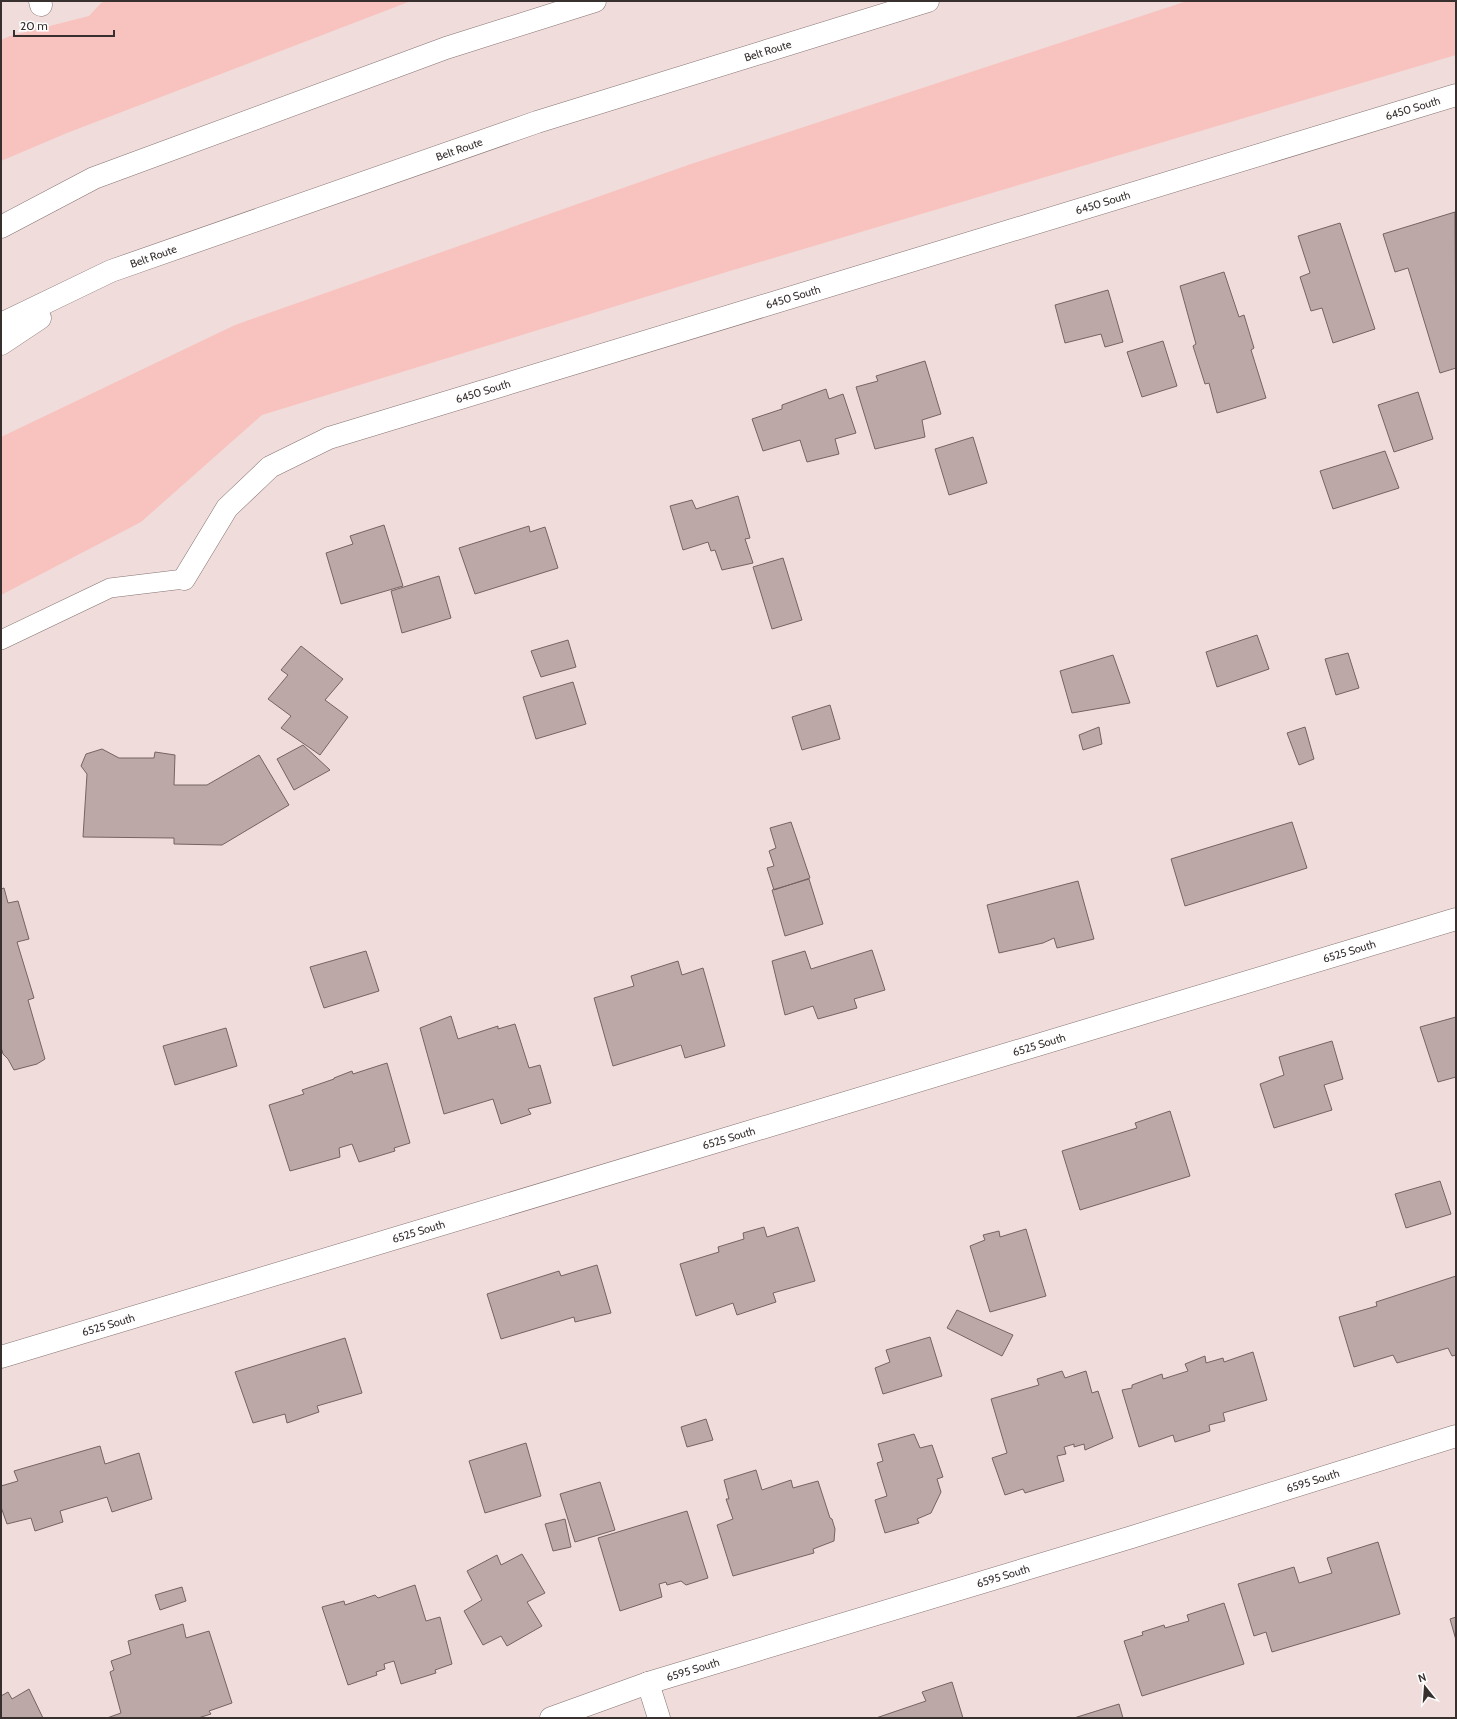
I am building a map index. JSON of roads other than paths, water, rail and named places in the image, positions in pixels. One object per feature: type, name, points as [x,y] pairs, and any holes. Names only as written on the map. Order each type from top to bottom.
[{"type":"main road","points":[[1,211],[446,48],[595,1]]},
{"type":"main road","name":"Belt Route","points":[[1,324],[111,271],[536,122],[928,1]]},
{"type":"main road","name":"6450 South","points":[[184,578],[227,508],[270,467],[329,438],[1456,95]]},
{"type":"main road","points":[[1,227],[94,178]]},
{"type":"main road","points":[[1,344],[111,271]]},
{"type":"main road","name":"6525 South","points":[[1,1357],[1456,919]]},
{"type":"main road","name":"6595 South","points":[[551,1718],[648,1683],[1132,1537],[1456,1436]]},
{"type":"main road","points":[[648,1683],[659,1718]]},
{"type":"lane","points":[[1,640],[110,588],[184,578]]}]
